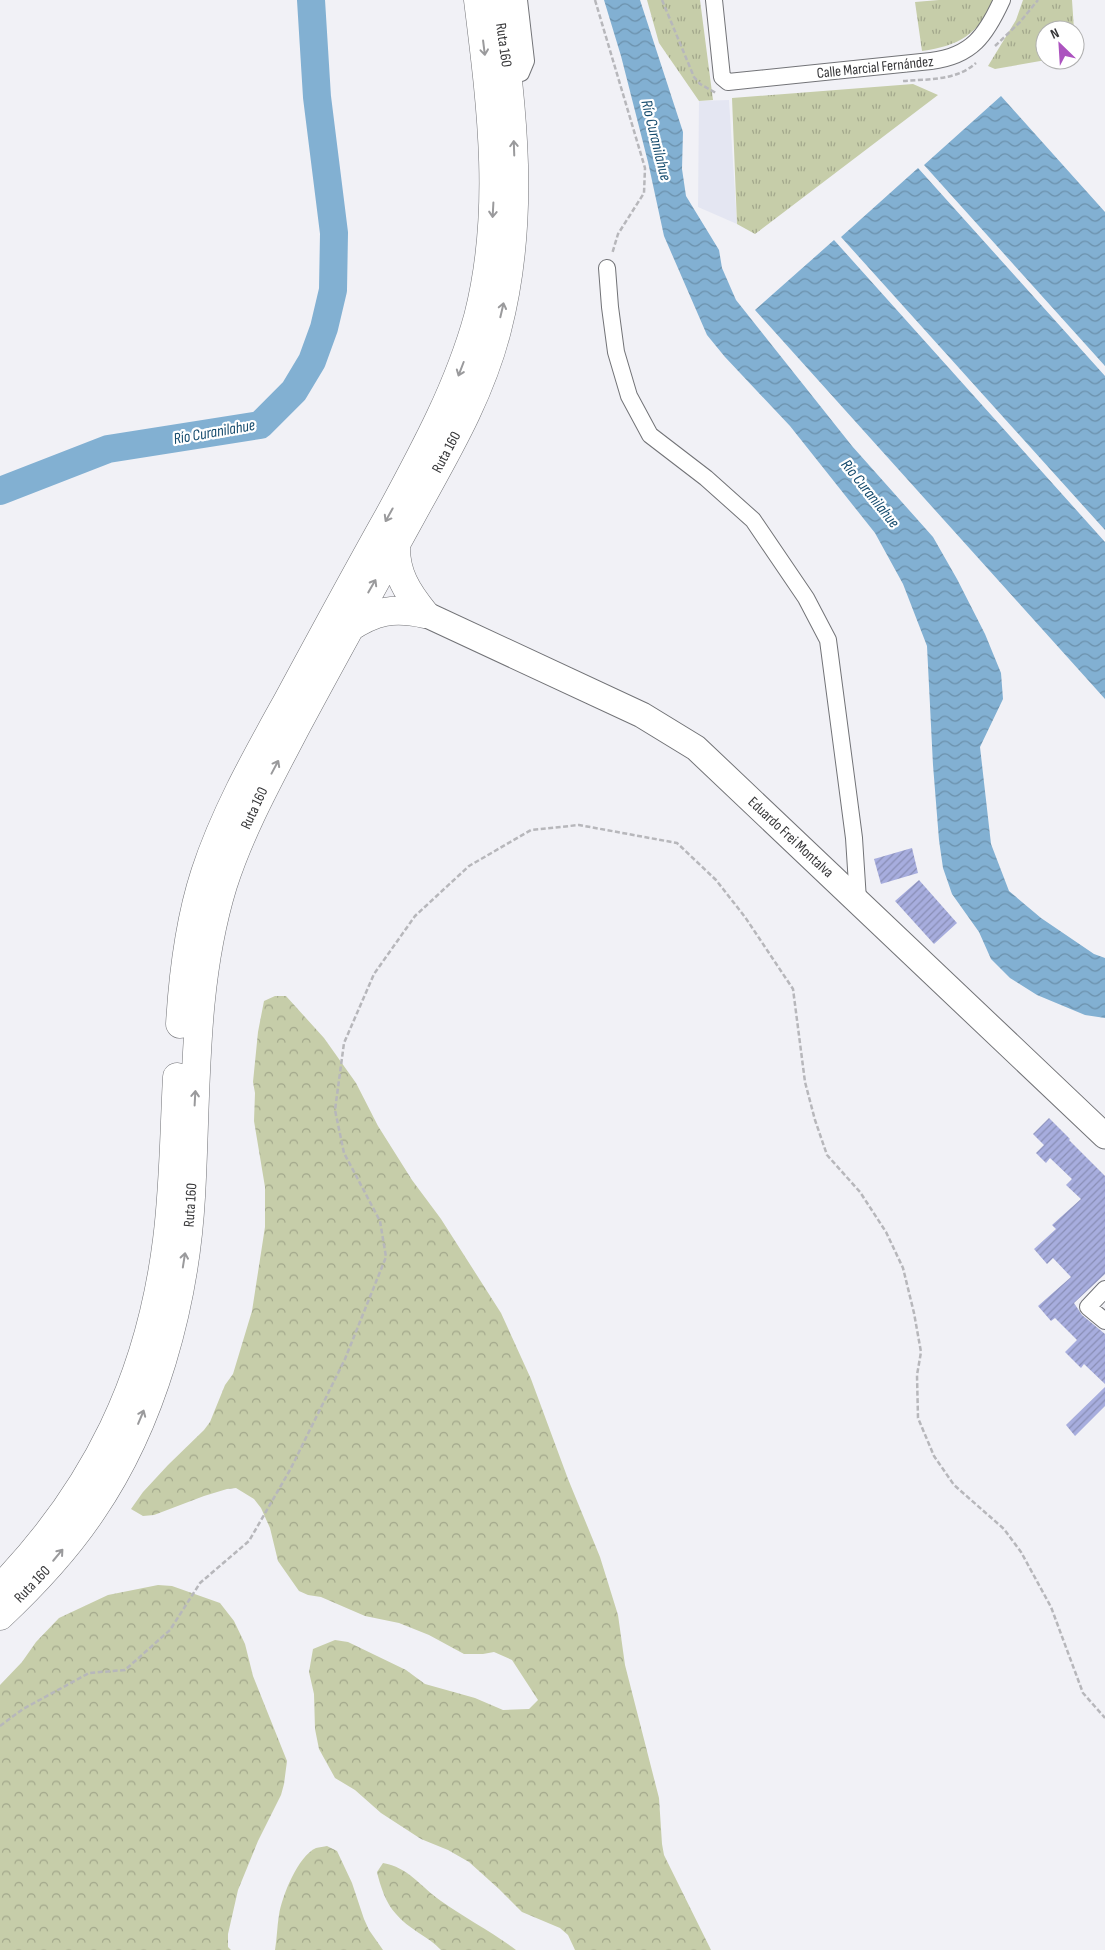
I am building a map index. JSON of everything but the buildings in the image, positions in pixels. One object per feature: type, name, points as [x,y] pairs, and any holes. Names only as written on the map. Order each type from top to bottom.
[{"type":"highway","name":"Ruta 160","points":[[0,1588],[63,1516],[93,1469],[119,1419],[150,1329],[163,1270],[170,1209],[186,955],[197,901],[213,851],[237,795],[431,436],[462,366],[470,342],[483,293],[492,226],[493,197],[492,130],[478,0]]},
{"type":"highway","name":"Ruta 160","points":[[0,1616],[45,1571],[95,1507],[130,1442],[154,1382],[174,1316],[185,1257],[191,1198],[202,986],[206,955],[219,900],[235,851],[260,794],[467,412],[486,366],[496,332],[509,273],[514,226],[515,151],[509,76],[498,0]]},
{"type":"highway","points":[[396,544],[396,556],[401,579],[424,614]]},
{"type":"highway","points":[[349,628],[366,618],[388,611],[400,610],[424,614]]},
{"type":"main road","name":"Eduardo Frei Montalva","points":[[424,614],[642,715],[696,748],[1105,1136]]},
{"type":"street","points":[[509,76],[521,73],[526,61],[519,0]]},
{"type":"street","name":"Calle Marcial Fernández","points":[[714,0],[722,77],[728,82],[942,60],[964,51],[983,36],[990,26],[1002,0]]},
{"type":"street","points":[[607,268],[616,352],[629,396],[650,435],[706,478],[753,520],[806,598],[828,640],[854,838],[858,900]]},
{"type":"street","points":[[1105,1290],[1088,1307],[1105,1321]]},
{"type":"path","points":[[595,0],[644,168],[644,192],[618,234],[607,268]]},
{"type":"path","points":[[662,0],[694,77],[711,92],[723,95]]},
{"type":"path","points":[[0,1726],[23,1709],[89,1673],[124,1670],[170,1630],[200,1583],[249,1541],[290,1470],[345,1359],[386,1257],[380,1221],[344,1153],[335,1110],[344,1043],[374,974],[415,916],[469,866],[531,830],[579,825],[677,843],[716,880],[744,917],[793,989],[805,1082],[814,1120],[827,1155],[860,1192],[886,1232],[903,1268],[921,1352],[917,1375],[918,1418],[921,1426],[934,1456],[954,1485],[1004,1529],[1021,1552],[1051,1607],[1083,1693],[1105,1718]]},
{"type":"shaded area","points":[[729,100],[737,224],[698,207],[699,101]]},
{"type":"green space","points":[[647,0],[700,0],[713,100],[699,101],[659,43]]},
{"type":"green space","points":[[995,0],[982,22],[966,36],[947,46],[922,51],[915,2]]},
{"type":"green space","points":[[1023,0],[1072,0],[1073,20],[1035,20],[1035,62],[995,69],[988,66],[1016,20]]},
{"type":"green space","points":[[913,84],[938,95],[755,234],[737,224],[732,98]]},
{"type":"green space","points":[[275,996],[286,996],[324,1038],[356,1083],[378,1126],[412,1180],[441,1219],[501,1313],[531,1379],[568,1479],[600,1557],[618,1615],[625,1665],[659,1798],[664,1855],[711,1950],[575,1950],[568,1935],[560,1928],[522,1912],[469,1862],[448,1850],[421,1839],[381,1813],[355,1790],[335,1778],[319,1749],[315,1729],[314,1694],[309,1672],[313,1649],[335,1640],[348,1642],[406,1670],[425,1684],[475,1698],[503,1710],[529,1709],[538,1700],[512,1660],[494,1652],[464,1654],[429,1635],[399,1623],[365,1616],[321,1597],[299,1591],[278,1561],[270,1528],[261,1508],[254,1499],[236,1488],[204,1496],[154,1515],[143,1516],[131,1509],[143,1492],[210,1422],[225,1385],[233,1374],[252,1311],[265,1227],[265,1187],[254,1121],[255,1093],[253,1082],[258,1032],[264,1001]]},
{"type":"green space","points":[[158,1585],[172,1586],[220,1603],[234,1621],[245,1644],[253,1676],[287,1761],[281,1795],[258,1841],[238,1890],[228,1934],[228,1947],[231,1950],[0,1950],[0,1685],[59,1618],[108,1595]]},
{"type":"green space","points":[[327,1846],[337,1851],[352,1883],[369,1930],[383,1950],[275,1950],[278,1919],[292,1877],[309,1852],[316,1848]]},
{"type":"green space","points":[[383,1863],[392,1865],[407,1873],[441,1901],[516,1950],[441,1950],[406,1924],[392,1910],[384,1894],[377,1872]]},
{"type":"water","points":[[604,0],[640,0],[683,132],[682,169],[686,196],[719,250],[722,268],[736,300],[852,446],[933,537],[985,634],[1001,673],[1003,699],[980,747],[991,844],[1009,891],[1041,918],[1094,954],[1105,958],[1105,1018],[1085,1015],[1037,995],[1010,978],[991,959],[979,932],[952,894],[943,868],[939,840],[927,646],[903,584],[875,533],[790,426],[725,357],[707,335],[664,236],[648,162],[621,56]]},
{"type":"water","points":[[1001,96],[1105,212],[1105,366],[924,165]]},
{"type":"water","points":[[918,168],[1105,376],[1105,530],[841,237]]},
{"type":"water","points":[[834,240],[1105,542],[1105,699],[755,310]]},
{"type":"waterway","name":"Río Curanilahue","points":[[0,491],[108,449],[260,425],[294,391],[312,361],[324,328],[333,290],[334,233],[317,97],[311,0]]}]
